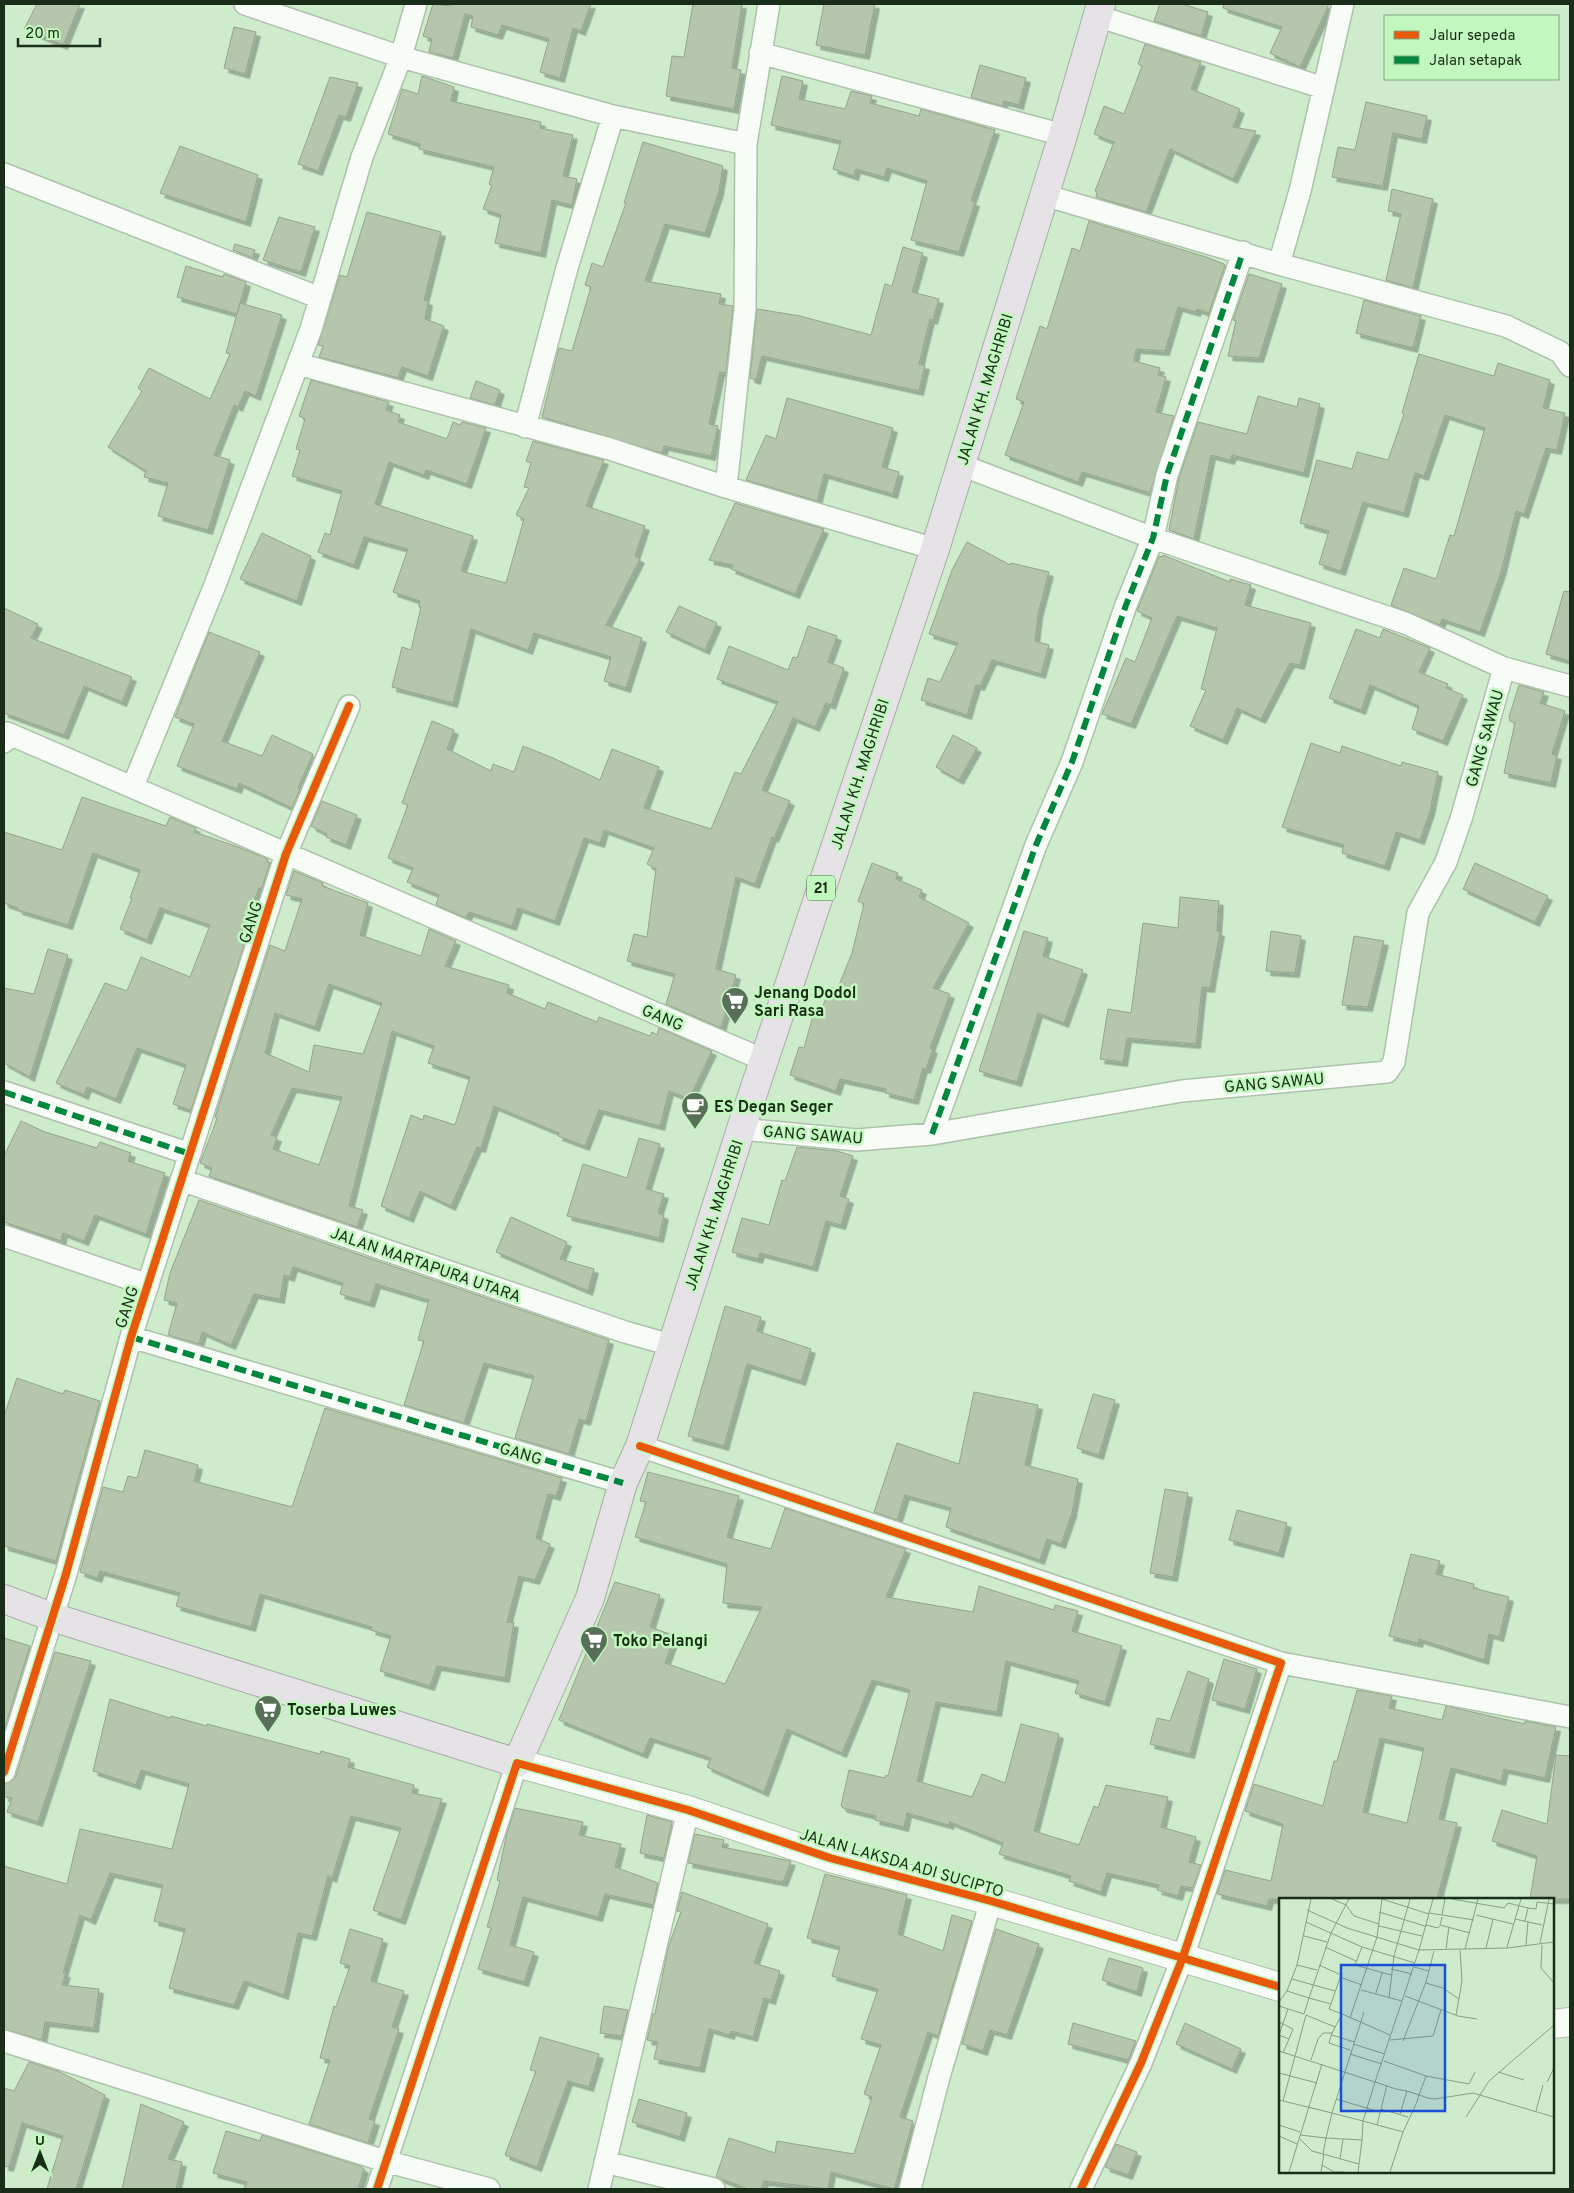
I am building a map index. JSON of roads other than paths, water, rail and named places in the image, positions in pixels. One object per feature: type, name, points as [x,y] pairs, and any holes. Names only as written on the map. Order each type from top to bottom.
[{"type":"highway","name":"JALAN KH. MAGHRIBI","points":[[517,1762],[590,1598],[623,1483],[640,1446],[741,1129],[935,549],[1063,135],[1099,10]]},
{"type":"highway","points":[[4,1599],[52,1617],[517,1762]]},
{"type":"street","points":[[245,4],[400,57],[613,116],[746,144]]},
{"type":"street","points":[[133,786],[215,585],[298,364],[320,298],[362,157],[400,57],[416,4]]},
{"type":"street","points":[[726,487],[744,308],[746,144],[769,4]]},
{"type":"street","points":[[1279,264],[1300,191],[1343,4]]},
{"type":"street","points":[[1099,10],[1324,88]]},
{"type":"street","points":[[760,53],[1063,135]]},
{"type":"street","points":[[525,426],[567,268],[613,116]]},
{"type":"street","points":[[4,174],[320,298]]},
{"type":"street","points":[[1044,195],[1279,264],[1506,326],[1560,352],[1570,366]]},
{"type":"street","points":[[932,1134],[1036,845],[1072,762],[1126,605],[1152,538],[1167,475],[1243,252]]},
{"type":"street","points":[[298,364],[610,449],[726,487],[935,549]]},
{"type":"street","points":[[961,465],[1152,538],[1406,622],[1504,668],[1570,686]]},
{"type":"street","name":"GANG SAWAU","points":[[741,1129],[857,1140],[932,1134],[1182,1091],[1382,1073],[1390,1069],[1394,1062],[1418,913],[1446,862],[1461,819],[1504,668]]},
{"type":"street","points":[[286,854],[349,706]]},
{"type":"street","name":"GANG","points":[[5,736],[133,786],[764,1060]]},
{"type":"street","name":"GANG","points":[[4,1772],[52,1617],[131,1337],[286,854]]},
{"type":"street","points":[[4,1092],[190,1154]]},
{"type":"street","name":"JALAN MARTAPURA UTARA","points":[[181,1180],[625,1332],[671,1345]]},
{"type":"street","name":"GANG","points":[[4,1236],[148,1285]]},
{"type":"street","name":"GANG","points":[[131,1337],[623,1483]]},
{"type":"street","points":[[640,1446],[1281,1663],[1570,1717]]},
{"type":"street","points":[[1080,2189],[1141,2063],[1183,1957],[1281,1663]]},
{"type":"street","points":[[377,2189],[384,2161],[517,1762]]},
{"type":"street","name":"JALAN LAKSDA ADI SUCIPTO","points":[[517,1762],[688,1810],[830,1858],[991,1901],[1279,1987]]},
{"type":"street","points":[[599,2189],[688,1810]]},
{"type":"street","points":[[910,2189],[939,2077],[991,1901]]},
{"type":"street","points":[[1554,2024],[1570,2022]]},
{"type":"street","points":[[4,2041],[384,2161],[489,2189]]},
{"type":"street","points":[[606,2162],[714,2189]]},
{"type":"place","name":"Jenang Dodol Sari Rasa","points":[[735,1025]]},
{"type":"place","name":"ES Degan Seger","points":[[695,1130]]},
{"type":"place","name":"Toko Pelangi","points":[[594,1664]]},
{"type":"place","name":"Toserba Luwes","points":[[268,1733]]}]
